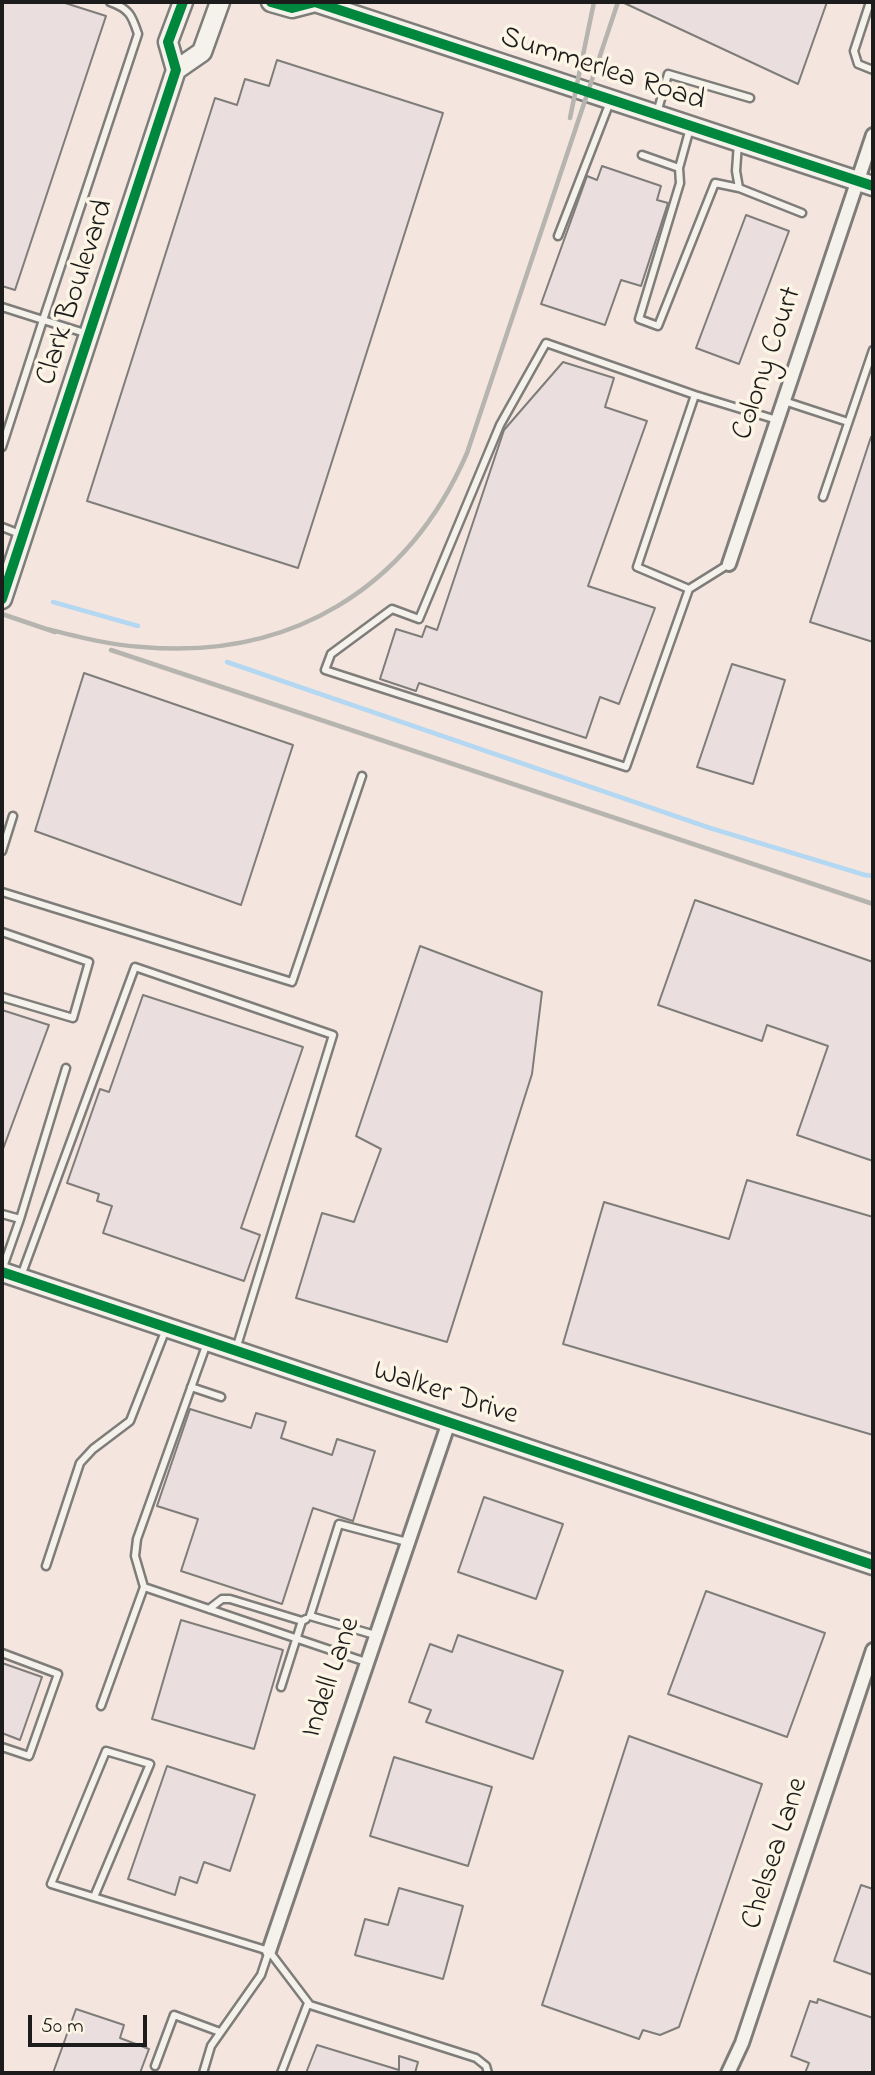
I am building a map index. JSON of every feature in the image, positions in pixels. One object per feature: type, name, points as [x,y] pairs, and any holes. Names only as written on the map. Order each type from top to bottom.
[{"type":"street","points":[[183,2],[168,42],[177,70],[202,52],[220,2]]},
{"type":"street","name":"Summerlea Road","points":[[271,2],[292,8],[315,2],[866,184]]},
{"type":"street","name":"Clark Boulevard","points":[[2,599],[177,70]]},
{"type":"street","name":"Colony Court","points":[[729,564],[784,401],[866,184],[873,135]]},
{"type":"street","name":"Walker Drive","points":[[2,1272],[873,1564]]},
{"type":"street","name":"Indell Lane","points":[[269,1951],[449,1422]]},
{"type":"street","name":"Chelsea Lane","points":[[728,2073],[742,2043],[873,1650]]},
{"type":"lane","points":[[2,447],[138,34],[132,16],[123,6],[110,2]]},
{"type":"lane","points":[[870,2],[854,51],[858,64],[873,70]]},
{"type":"lane","points":[[657,115],[668,74],[750,98]]},
{"type":"lane","points":[[558,236],[611,100]]},
{"type":"lane","points":[[690,126],[679,168],[680,183],[639,319],[658,326],[715,183],[739,188],[802,213]]},
{"type":"lane","points":[[738,141],[736,171],[739,188]]},
{"type":"lane","points":[[642,155],[679,168]]},
{"type":"lane","points":[[2,307],[89,335]]},
{"type":"lane","points":[[729,564],[690,589],[626,767],[325,670],[331,654],[392,609],[419,619],[500,425],[547,343],[695,395],[778,420]]},
{"type":"lane","points":[[822,497],[873,350]]},
{"type":"lane","points":[[690,589],[637,567],[695,395]]},
{"type":"lane","points":[[784,401],[848,422]]},
{"type":"lane","points":[[2,527],[23,535]]},
{"type":"lane","points":[[2,892],[292,982],[362,776]]},
{"type":"lane","points":[[2,851],[13,816]]},
{"type":"lane","points":[[2,932],[89,962],[73,1018],[2,997]]},
{"type":"lane","points":[[20,1278],[135,967],[333,1035],[235,1350]]},
{"type":"lane","points":[[2,1272],[66,1068]]},
{"type":"lane","points":[[2,1214],[20,1219]]},
{"type":"lane","points":[[46,1566],[80,1463],[93,1449],[130,1421],[167,1328]]},
{"type":"lane","points":[[101,1706],[144,1587],[135,1556],[137,1539],[207,1341]]},
{"type":"lane","points":[[191,1387],[220,1397]]},
{"type":"lane","points":[[281,1687],[302,1621],[310,1616],[339,1524],[407,1542]]},
{"type":"lane","points":[[144,1587],[366,1662]]},
{"type":"lane","points":[[209,1609],[222,1599],[230,1599],[302,1621]]},
{"type":"lane","points":[[310,1616],[375,1635]]},
{"type":"lane","points":[[2,1653],[58,1674],[29,1756],[2,1747]]},
{"type":"lane","points":[[94,1897],[150,1764],[106,1751],[51,1884],[269,1951],[310,2006],[476,2059],[486,2066],[488,2073]]},
{"type":"lane","points":[[203,2073],[211,2046],[261,1975],[269,1951]]},
{"type":"lane","points":[[281,2073],[308,2003]]},
{"type":"lane","points":[[155,2066],[174,2015],[220,2032]]},
{"type":"shaded area","points":[[2,2],[873,2],[873,2073],[2,2073]]},
{"type":"building","points":[[2,2],[62,2],[106,16],[15,290],[2,286]]},
{"type":"building","points":[[622,2],[827,2],[798,84]]},
{"type":"building","points":[[277,60],[443,113],[298,568],[87,501],[215,98],[237,105],[245,79],[269,86]]},
{"type":"building","points":[[602,166],[661,186],[657,200],[668,203],[641,286],[621,280],[605,325],[541,304],[587,176],[597,180]]},
{"type":"building","points":[[746,215],[789,231],[739,364],[696,348]]},
{"type":"building","points":[[563,362],[614,378],[605,407],[647,421],[588,586],[655,608],[619,704],[600,697],[586,738],[419,683],[416,691],[380,679],[396,629],[422,637],[426,626],[437,630],[504,430]]},
{"type":"building","points":[[873,437],[873,642],[810,622]]},
{"type":"building","points":[[732,664],[785,680],[753,784],[697,767]]},
{"type":"building","points":[[84,673],[293,745],[241,905],[35,831]]},
{"type":"building","points":[[695,900],[873,962],[873,1161],[797,1135],[828,1046],[767,1025],[762,1041],[658,1005]]},
{"type":"building","points":[[420,946],[542,992],[532,1074],[447,1342],[296,1298],[322,1213],[354,1222],[381,1149],[356,1136]]},
{"type":"building","points":[[143,995],[303,1047],[241,1228],[260,1235],[244,1281],[103,1233],[112,1206],[97,1201],[99,1194],[67,1183],[100,1089],[109,1092]]},
{"type":"building","points":[[2,1010],[49,1025],[3,1149],[2,1148]]},
{"type":"building","points":[[747,1180],[873,1217],[873,1435],[563,1344],[604,1202],[729,1239]]},
{"type":"building","points":[[190,1409],[251,1428],[256,1413],[286,1422],[281,1438],[332,1455],[337,1439],[375,1451],[353,1521],[313,1508],[282,1604],[181,1571],[198,1519],[157,1506]]},
{"type":"building","points":[[484,1497],[563,1524],[536,1599],[458,1572]]},
{"type":"building","points":[[706,1591],[825,1633],[787,1737],[668,1694]]},
{"type":"building","points":[[181,1620],[283,1650],[254,1749],[152,1719]]},
{"type":"building","points":[[458,1635],[563,1671],[533,1759],[426,1722],[431,1710],[409,1702],[430,1644],[452,1652]]},
{"type":"building","points":[[2,1663],[42,1677],[20,1740],[2,1733]]},
{"type":"building","points":[[629,1736],[762,1784],[679,2027],[660,2035],[643,2030],[639,2039],[542,2005]]},
{"type":"building","points":[[394,1757],[492,1787],[468,1866],[370,1836]]},
{"type":"building","points":[[167,1766],[255,1795],[230,1871],[204,1862],[197,1883],[180,1877],[175,1895],[128,1879]]},
{"type":"building","points":[[861,1885],[873,1889],[873,1975],[834,1961]]},
{"type":"building","points":[[399,1888],[463,1906],[443,1979],[355,1955],[365,1919],[388,1925]]},
{"type":"building","points":[[818,1999],[873,2018],[873,2073],[805,2073],[809,2063],[791,2056],[810,2001],[817,2003]]},
{"type":"building","points":[[76,2009],[124,2025],[120,2038],[149,2049],[140,2073],[53,2073]]},
{"type":"building","points":[[317,2045],[399,2070],[399,2056],[418,2062],[415,2073],[306,2073]]},
{"type":"waterway","points":[[53,602],[138,626]]},
{"type":"waterway","points":[[227,662],[710,828],[873,876]]},
{"type":"railway","points":[[570,118],[594,2]]},
{"type":"railway","points":[[47,629],[106,643],[142,647],[196,648],[247,641],[294,627],[338,606],[377,578],[412,543],[442,501],[467,453],[618,2]]},
{"type":"railway","points":[[2,614],[55,632]]},
{"type":"railway","points":[[111,650],[873,904]]},
{"type":"cycle path","points":[[2,599],[176,70],[168,42],[183,2]]},
{"type":"cycle path","points":[[271,2],[292,8],[315,2],[873,186]]},
{"type":"cycle path","points":[[2,1272],[873,1565]]}]
